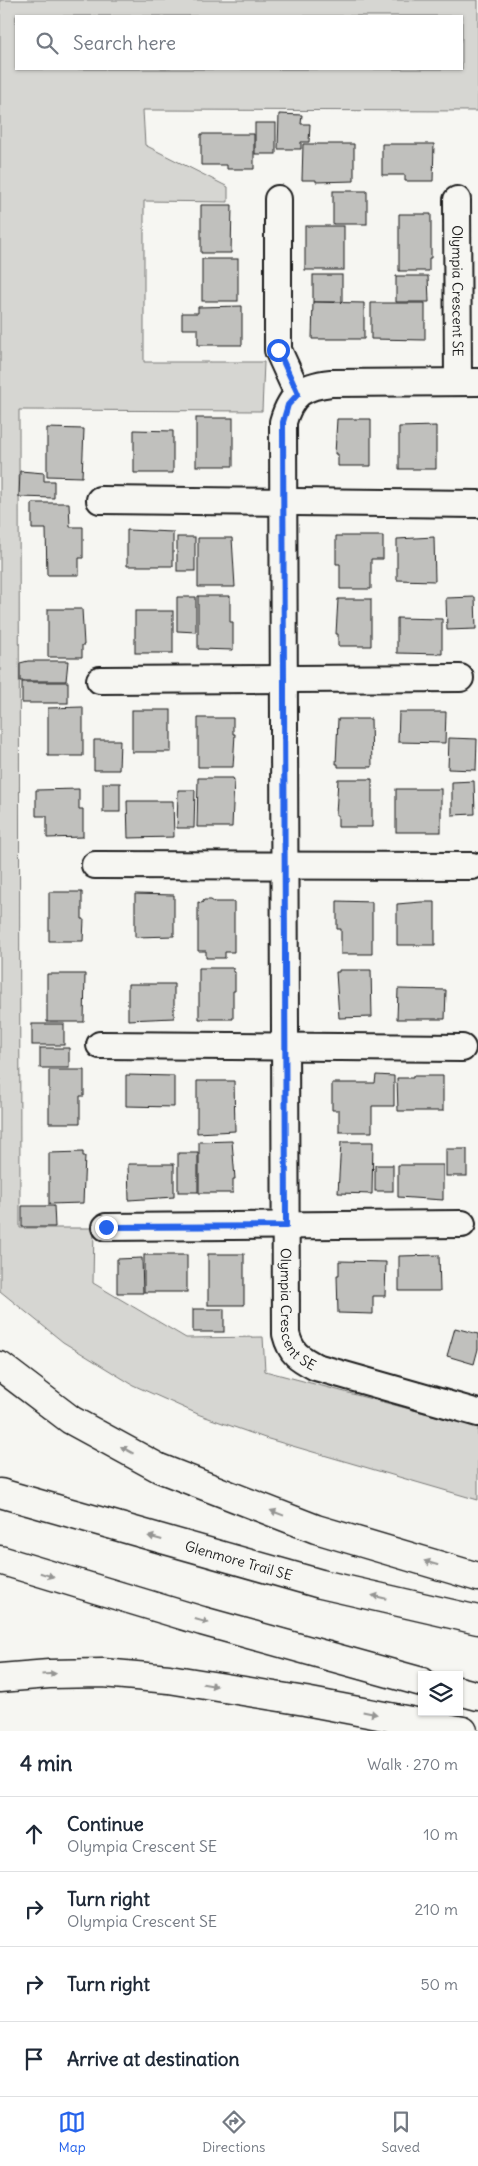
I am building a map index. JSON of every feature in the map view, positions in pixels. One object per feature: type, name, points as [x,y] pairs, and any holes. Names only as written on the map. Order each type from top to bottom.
[{"type":"highway","points":[[0,1366],[71,1420],[159,1468],[316,1529],[478,1577]]},
{"type":"highway","name":"Glenmore Trail SE","points":[[0,1493],[321,1584],[478,1620]]},
{"type":"highway","points":[[0,1560],[202,1621],[418,1681]]},
{"type":"highway","points":[[0,1678],[48,1674],[103,1673],[169,1679],[305,1701],[463,1731]]},
{"type":"highway","points":[[463,1692],[478,1696]]},
{"type":"street","points":[[278,199],[278,350],[298,394]]},
{"type":"street","name":"Olympia Crescent SE","points":[[458,200],[468,382],[331,383],[314,385],[298,394],[288,405],[283,422],[287,1047],[286,1334],[289,1346],[293,1352],[316,1367],[478,1413]]},
{"type":"street","points":[[100,500],[478,504]]},
{"type":"street","points":[[100,680],[460,678]]},
{"type":"street","points":[[95,865],[472,866]]},
{"type":"street","points":[[100,1045],[462,1048]]},
{"type":"street","points":[[106,1227],[462,1224]]},
{"type":"shaded area","points":[[0,0],[478,0],[478,111],[143,110],[145,145],[228,187],[228,202],[144,201],[144,362],[264,362],[262,411],[19,410],[20,1228],[94,1228],[93,1283],[186,1338],[263,1337],[265,1371],[478,1427],[478,1500],[265,1438],[200,1415],[133,1385],[63,1342],[0,1291]]},
{"type":"building","points":[[279,114],[302,115],[301,124],[310,124],[309,142],[301,142],[301,149],[278,149]]},
{"type":"building","points":[[255,123],[276,123],[276,154],[255,154]]},
{"type":"building","points":[[201,134],[254,134],[254,169],[227,169],[227,165],[201,165]]},
{"type":"building","points":[[303,144],[354,144],[354,181],[316,182],[316,180],[302,180]]},
{"type":"building","points":[[382,144],[434,144],[433,181],[405,181],[405,175],[382,175]]},
{"type":"building","points":[[333,191],[367,191],[367,224],[333,224]]},
{"type":"building","points":[[201,205],[232,205],[231,253],[201,253]]},
{"type":"building","points":[[399,214],[431,214],[431,258],[429,258],[429,271],[399,271]]},
{"type":"building","points":[[305,226],[344,226],[344,270],[305,270]]},
{"type":"building","points":[[202,259],[238,259],[238,301],[202,301]]},
{"type":"building","points":[[313,275],[342,275],[342,302],[313,302]]},
{"type":"building","points":[[396,276],[428,276],[429,302],[396,302]]},
{"type":"building","points":[[313,302],[364,303],[364,339],[312,339]]},
{"type":"building","points":[[371,303],[425,303],[425,340],[371,339]]},
{"type":"building","points":[[242,306],[242,345],[198,345],[198,329],[182,329],[182,313],[198,313],[198,307]]},
{"type":"building","points":[[196,418],[233,418],[233,466],[196,466]]},
{"type":"building","points":[[337,419],[371,419],[371,466],[338,466],[338,454],[335,454]]},
{"type":"building","points":[[436,426],[436,469],[399,469],[399,427]]},
{"type":"building","points":[[47,428],[84,429],[82,477],[47,476]]},
{"type":"building","points":[[134,430],[173,431],[173,473],[134,473]]},
{"type":"building","points":[[20,471],[44,473],[44,481],[54,481],[54,498],[19,497]]},
{"type":"building","points":[[32,503],[69,503],[70,527],[83,527],[83,558],[79,558],[79,575],[47,575],[46,529],[32,529]]},
{"type":"building","points":[[127,530],[173,532],[173,566],[127,566]]},
{"type":"building","points":[[336,536],[383,536],[383,559],[371,559],[371,589],[340,589],[340,564],[336,564]]},
{"type":"building","points":[[177,537],[195,537],[195,571],[177,571]]},
{"type":"building","points":[[434,537],[435,581],[397,580],[397,539]]},
{"type":"building","points":[[198,538],[232,538],[235,587],[198,587]]},
{"type":"building","points":[[198,596],[230,596],[230,622],[233,622],[233,650],[198,649]]},
{"type":"building","points":[[177,597],[196,597],[196,632],[177,631]]},
{"type":"building","points":[[475,597],[476,629],[447,630],[446,598]]},
{"type":"building","points":[[338,599],[371,599],[371,646],[338,646],[338,634],[336,634]]},
{"type":"building","points":[[48,609],[82,609],[84,645],[82,645],[82,657],[48,657]]},
{"type":"building","points":[[135,611],[173,611],[173,653],[135,653]]},
{"type":"building","points":[[397,618],[442,619],[442,654],[397,653]]},
{"type":"building","points":[[28,661],[68,661],[66,681],[20,681],[20,663]]},
{"type":"building","points":[[22,682],[68,682],[68,703],[22,703]]},
{"type":"building","points":[[83,707],[83,756],[48,756],[48,708]]},
{"type":"building","points":[[132,710],[171,710],[171,752],[132,752]]},
{"type":"building","points":[[399,712],[446,712],[445,743],[398,742]]},
{"type":"building","points":[[198,718],[233,718],[233,734],[235,734],[233,767],[198,767]]},
{"type":"building","points":[[338,719],[371,719],[372,767],[338,767],[338,764],[336,764]]},
{"type":"building","points":[[449,738],[477,739],[476,770],[448,769]]},
{"type":"building","points":[[94,740],[120,740],[119,770],[94,770]]},
{"type":"building","points":[[198,778],[233,778],[232,827],[197,827]]},
{"type":"building","points":[[338,779],[372,779],[372,827],[338,827],[338,815],[336,815]]},
{"type":"building","points":[[474,781],[475,814],[452,815],[452,782]]},
{"type":"building","points":[[103,783],[120,783],[120,812],[103,812]]},
{"type":"building","points":[[79,789],[79,809],[83,809],[83,837],[47,838],[47,816],[36,816],[36,790]]},
{"type":"building","points":[[396,789],[441,789],[441,832],[396,832]]},
{"type":"building","points":[[178,790],[195,790],[194,828],[177,828]]},
{"type":"building","points":[[127,801],[173,801],[174,837],[128,838]]},
{"type":"building","points":[[49,892],[82,892],[83,941],[49,941]]},
{"type":"building","points":[[135,894],[174,895],[174,936],[135,937]]},
{"type":"building","points":[[204,900],[234,902],[234,952],[225,952],[225,958],[206,958],[206,951],[198,951],[198,902],[202,903]]},
{"type":"building","points":[[337,901],[372,902],[372,954],[341,954],[341,929],[337,929]]},
{"type":"building","points":[[435,902],[435,945],[397,945],[397,904]]},
{"type":"building","points":[[199,968],[233,968],[233,972],[235,972],[235,991],[233,991],[233,1019],[199,1019]]},
{"type":"building","points":[[339,970],[371,970],[372,1017],[339,1018],[336,972],[339,972]]},
{"type":"building","points":[[47,974],[85,974],[84,1022],[47,1022]]},
{"type":"building","points":[[128,984],[174,984],[174,1018],[128,1020]]},
{"type":"building","points":[[398,989],[446,990],[445,1019],[397,1019]]},
{"type":"building","points":[[32,1024],[64,1024],[64,1045],[32,1045]]},
{"type":"building","points":[[40,1048],[69,1048],[69,1068],[40,1068]]},
{"type":"building","points":[[49,1070],[84,1070],[84,1096],[80,1096],[80,1123],[49,1123]]},
{"type":"building","points":[[126,1075],[174,1076],[174,1107],[126,1106]]},
{"type":"building","points":[[376,1075],[394,1076],[394,1106],[372,1106],[372,1132],[339,1132],[339,1110],[332,1110],[332,1083],[375,1083]]},
{"type":"building","points":[[413,1076],[443,1076],[443,1111],[398,1111],[397,1078],[413,1078]]},
{"type":"building","points":[[197,1081],[234,1081],[235,1131],[197,1133]]},
{"type":"building","points":[[232,1141],[235,1179],[233,1179],[233,1193],[199,1193],[199,1142]]},
{"type":"building","points":[[341,1142],[373,1142],[372,1194],[338,1193]]},
{"type":"building","points":[[446,1149],[467,1149],[467,1176],[446,1176]]},
{"type":"building","points":[[83,1152],[83,1156],[85,1156],[83,1203],[49,1204],[49,1153]]},
{"type":"building","points":[[178,1153],[198,1153],[198,1192],[178,1192]]},
{"type":"building","points":[[128,1164],[174,1164],[174,1197],[129,1200]]},
{"type":"building","points":[[375,1165],[393,1165],[393,1191],[375,1191]]},
{"type":"building","points":[[398,1165],[443,1165],[443,1200],[398,1197]]},
{"type":"building","points":[[22,1206],[54,1206],[55,1227],[22,1227]]},
{"type":"building","points":[[208,1254],[244,1254],[244,1305],[208,1305]]},
{"type":"building","points":[[144,1255],[187,1255],[187,1292],[144,1292]]},
{"type":"building","points":[[439,1255],[440,1291],[399,1291],[399,1256]]},
{"type":"building","points":[[142,1258],[143,1293],[117,1293],[117,1259]]},
{"type":"building","points":[[339,1261],[386,1262],[385,1296],[373,1296],[373,1314],[338,1313],[337,1275],[339,1275]]},
{"type":"building","points":[[193,1309],[224,1309],[224,1332],[193,1332]]},
{"type":"building","points":[[455,1328],[478,1334],[478,1349],[474,1364],[447,1356]]},
{"type":"route","points":[[106,1227],[286,1226],[285,502],[283,422],[288,405],[298,394],[278,350]]}]
